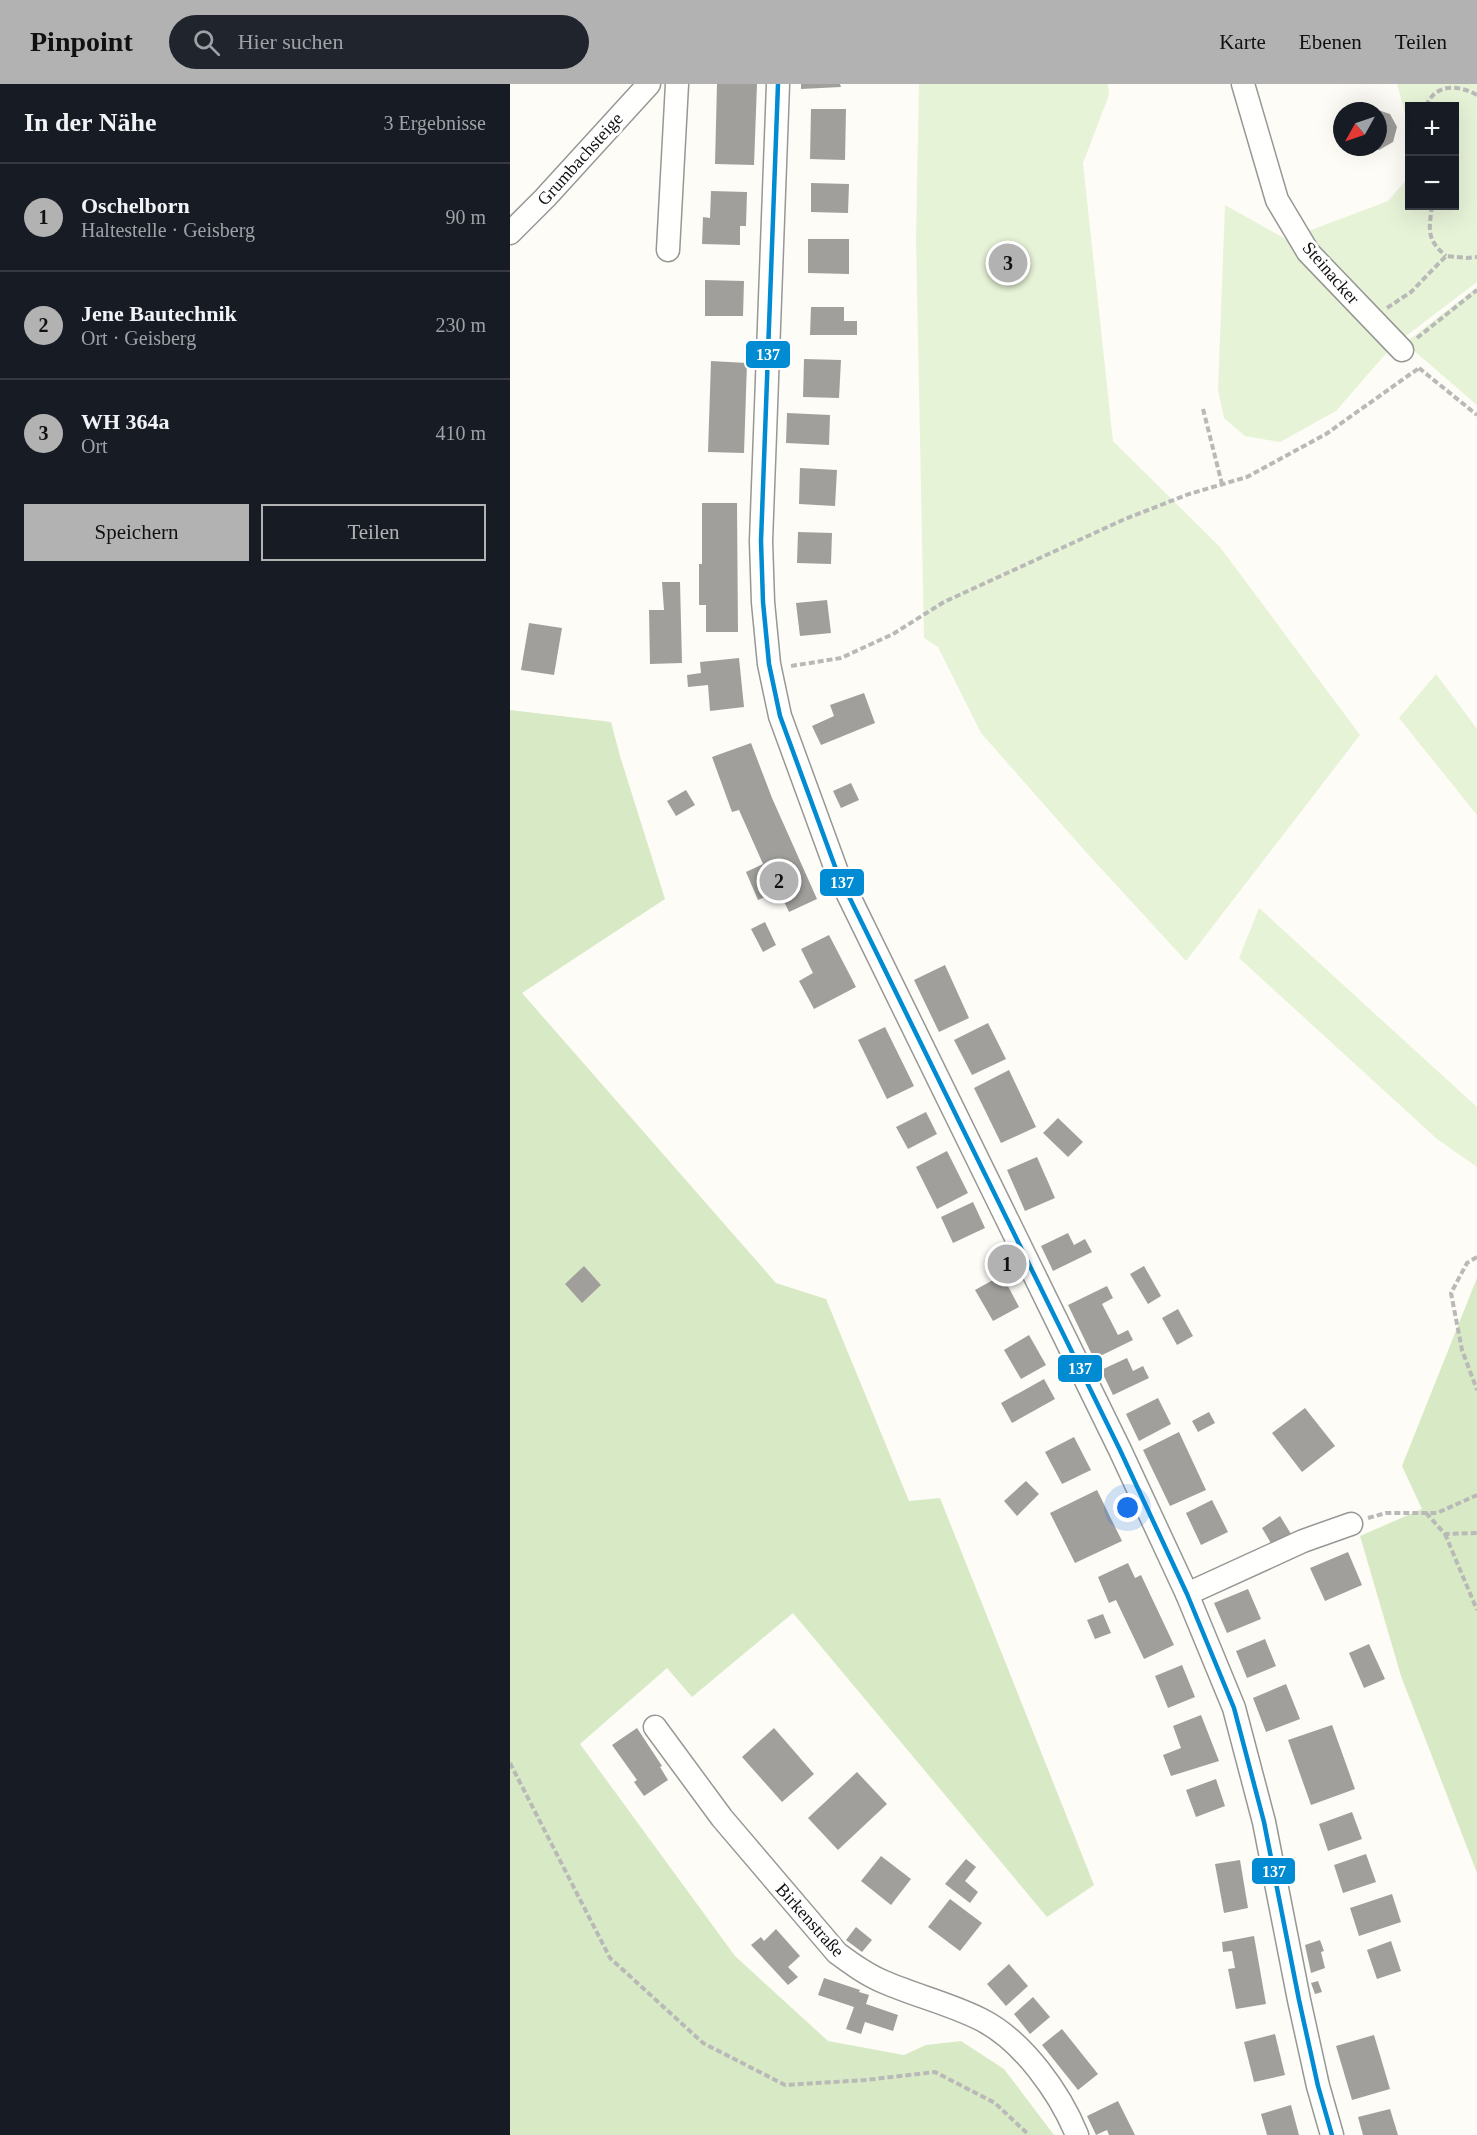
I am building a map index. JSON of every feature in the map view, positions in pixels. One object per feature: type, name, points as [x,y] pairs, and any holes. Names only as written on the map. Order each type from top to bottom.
[{"type":"street","name":"Grumbachsteige","points":[[510,233],[649,84]]},
{"type":"street","points":[[668,250],[678,84]]},
{"type":"street","points":[[778,84],[761,541],[763,603],[769,664],[780,716],[837,872],[1115,1441],[1187,1594],[1234,1708],[1264,1822],[1299,2000],[1318,2086],[1332,2135]]},
{"type":"street","name":"Steinacker","points":[[1243,84],[1277,200],[1282,209],[1308,252],[1402,350]]},
{"type":"street","points":[[1187,1594],[1303,1541],[1351,1524]]},
{"type":"street","name":"Birkenstraße","points":[[656,1727],[722,1818],[837,1953],[857,1968],[884,1982],[983,2020],[1012,2040],[1038,2069],[1055,2093],[1077,2135]]},
{"type":"path","points":[[1429,102],[1437,89],[1446,85],[1458,85],[1477,94]]},
{"type":"path","points":[[1432,210],[1429,230],[1435,246],[1446,256],[1477,257]]},
{"type":"path","points":[[1390,306],[1411,292],[1446,256]]},
{"type":"path","points":[[1477,290],[1402,350],[1419,368],[1477,415]]},
{"type":"path","points":[[769,664],[789,666],[841,658],[893,634],[944,602],[1125,519],[1189,494],[1247,477],[1326,434],[1419,368]]},
{"type":"path","points":[[1203,409],[1222,484]]},
{"type":"path","points":[[1477,1257],[1467,1263],[1451,1293],[1462,1350],[1477,1390]]},
{"type":"path","points":[[1351,1524],[1386,1513],[1437,1513],[1477,1495]]},
{"type":"path","points":[[1426,1513],[1445,1534],[1477,1610]]},
{"type":"path","points":[[1445,1534],[1477,1533]]},
{"type":"path","points":[[510,1763],[610,1958],[703,2043],[785,2085],[866,2080],[934,2072],[995,2103],[1029,2135]]},
{"type":"green space","points":[[919,84],[1108,84],[1109,95],[1083,163],[1113,441],[1220,547],[1360,735],[1186,961],[981,733],[938,647],[924,638],[916,239]]},
{"type":"green space","points":[[1397,84],[1477,84],[1477,282],[1402,339],[1306,232],[1388,201],[1405,182],[1405,210],[1459,210],[1459,102],[1405,102],[1405,113]]},
{"type":"green space","points":[[1225,205],[1289,241],[1389,350],[1336,411],[1280,442],[1245,436],[1224,418],[1218,390]]},
{"type":"green space","points":[[1477,287],[1477,405],[1405,343]]},
{"type":"green space","points":[[1436,674],[1477,729],[1477,815],[1399,718]]},
{"type":"green space","points":[[510,710],[611,722],[665,899],[522,993],[776,1283],[826,1299],[909,1501],[940,1498],[1094,1885],[1047,1917],[793,1613],[692,1697],[667,1668],[580,1744],[735,1956],[828,2041],[904,2055],[926,2045],[961,2041],[1004,2069],[1054,2135],[510,2135]]},
{"type":"green space","points":[[1259,908],[1477,1107],[1477,1167],[1437,1139],[1239,958]]},
{"type":"green space","points":[[1477,1278],[1477,1873],[1401,1676],[1360,1536],[1422,1509],[1402,1466]]},
{"type":"building","points":[[717,84],[757,84],[754,165],[715,164]]},
{"type":"building","points":[[801,84],[840,84],[841,87],[801,89]]},
{"type":"building","points":[[811,109],[846,109],[845,160],[810,159]]},
{"type":"building","points":[[1387,113],[1390,114],[1397,127],[1393,142],[1387,145]]},
{"type":"building","points":[[811,183],[849,184],[848,213],[811,212]]},
{"type":"building","points":[[711,191],[747,192],[746,226],[740,226],[740,245],[702,244],[703,217],[710,218]]},
{"type":"building","points":[[808,239],[849,239],[849,274],[808,273]]},
{"type":"building","points":[[705,280],[744,281],[743,316],[705,316]]},
{"type":"building","points":[[811,307],[844,307],[844,321],[857,321],[857,335],[810,335]]},
{"type":"building","points":[[804,359],[841,360],[839,398],[803,397]]},
{"type":"building","points":[[711,361],[747,363],[744,453],[708,452]]},
{"type":"building","points":[[787,413],[830,415],[829,445],[786,443]]},
{"type":"building","points":[[800,468],[837,470],[835,506],[799,504]]},
{"type":"building","points":[[702,503],[737,503],[738,632],[706,632],[706,605],[699,605]]},
{"type":"building","points":[[798,532],[832,533],[831,564],[797,563]]},
{"type":"building","points":[[662,582],[680,582],[682,663],[650,664],[649,610],[664,610]]},
{"type":"building","points":[[827,600],[831,633],[800,636],[796,603]]},
{"type":"building","points":[[529,623],[562,628],[554,675],[521,670]]},
{"type":"building","points":[[739,658],[744,707],[710,711],[708,685],[688,687],[687,675],[701,673],[700,662]]},
{"type":"building","points":[[864,693],[875,723],[821,745],[812,726],[834,716],[830,705]]},
{"type":"building","points":[[751,743],[772,798],[817,899],[789,912],[779,891],[758,900],[746,872],[763,864],[739,810],[732,812],[712,757]]},
{"type":"building","points":[[851,783],[859,800],[841,808],[833,791]]},
{"type":"building","points":[[686,790],[695,805],[676,816],[667,801]]},
{"type":"building","points":[[765,922],[776,945],[763,952],[751,929]]},
{"type":"building","points":[[829,935],[856,987],[814,1009],[799,981],[813,973],[801,949]]},
{"type":"building","points":[[945,965],[969,1018],[939,1032],[914,980]]},
{"type":"building","points":[[988,1023],[1006,1059],[972,1075],[954,1040]]},
{"type":"building","points":[[885,1027],[914,1086],[887,1099],[858,1040]]},
{"type":"building","points":[[1009,1070],[1036,1127],[1001,1143],[974,1088]]},
{"type":"building","points":[[926,1112],[937,1134],[908,1149],[896,1127]]},
{"type":"building","points":[[1058,1118],[1083,1142],[1068,1157],[1043,1133]]},
{"type":"building","points":[[947,1151],[968,1193],[937,1209],[916,1167]]},
{"type":"building","points":[[1037,1157],[1055,1198],[1025,1211],[1007,1170]]},
{"type":"building","points":[[973,1202],[985,1228],[953,1243],[941,1217]]},
{"type":"building","points":[[1068,1233],[1074,1245],[1085,1239],[1092,1252],[1053,1271],[1041,1246]]},
{"type":"building","points":[[584,1266],[601,1285],[582,1303],[565,1284]]},
{"type":"building","points":[[1144,1266],[1161,1296],[1148,1304],[1130,1274]]},
{"type":"building","points":[[1002,1275],[1019,1307],[993,1321],[975,1290]]},
{"type":"building","points":[[1107,1286],[1113,1298],[1102,1304],[1118,1335],[1128,1330],[1133,1340],[1094,1359],[1068,1305]]},
{"type":"building","points":[[1178,1309],[1193,1336],[1177,1345],[1162,1318]]},
{"type":"building","points":[[1029,1335],[1046,1365],[1021,1379],[1004,1350]]},
{"type":"building","points":[[1127,1358],[1133,1371],[1143,1366],[1149,1378],[1113,1395],[1101,1370]]},
{"type":"building","points":[[1044,1379],[1055,1399],[1012,1423],[1001,1403]]},
{"type":"building","points":[[1158,1398],[1171,1424],[1139,1441],[1126,1414]]},
{"type":"building","points":[[1305,1408],[1335,1446],[1302,1472],[1272,1433]]},
{"type":"building","points":[[1209,1412],[1215,1423],[1198,1432],[1192,1421]]},
{"type":"building","points":[[1179,1432],[1206,1490],[1170,1506],[1143,1450]]},
{"type":"building","points":[[1074,1437],[1091,1470],[1062,1484],[1045,1452]]},
{"type":"building","points":[[1026,1481],[1039,1494],[1017,1516],[1004,1501]]},
{"type":"building","points":[[1097,1490],[1122,1541],[1075,1563],[1050,1513]]},
{"type":"building","points":[[1212,1500],[1228,1532],[1201,1545],[1186,1513]]},
{"type":"building","points":[[1280,1516],[1291,1534],[1272,1545],[1262,1528]]},
{"type":"building","points":[[1348,1552],[1362,1585],[1325,1601],[1310,1568]]},
{"type":"building","points":[[1128,1563],[1135,1578],[1141,1575],[1174,1645],[1144,1659],[1116,1600],[1109,1603],[1098,1577]]},
{"type":"building","points":[[1248,1589],[1261,1619],[1227,1633],[1214,1603]]},
{"type":"building","points":[[1103,1614],[1111,1633],[1095,1639],[1087,1620]]},
{"type":"building","points":[[1265,1639],[1276,1666],[1247,1678],[1236,1651]]},
{"type":"building","points":[[1369,1644],[1385,1679],[1364,1688],[1349,1653]]},
{"type":"building","points":[[1182,1665],[1195,1697],[1168,1708],[1155,1676]]},
{"type":"building","points":[[1286,1684],[1300,1719],[1266,1732],[1253,1698]]},
{"type":"building","points":[[1201,1715],[1219,1761],[1171,1776],[1163,1755],[1181,1748],[1173,1726]]},
{"type":"building","points":[[1332,1725],[1355,1789],[1311,1805],[1288,1740]]},
{"type":"building","points":[[637,1728],[662,1766],[660,1767],[668,1780],[644,1796],[634,1782],[637,1780],[612,1745]]},
{"type":"building","points":[[774,1728],[814,1774],[782,1802],[742,1757]]},
{"type":"building","points":[[857,1772],[887,1804],[838,1850],[808,1818]]},
{"type":"building","points":[[1216,1779],[1225,1806],[1196,1817],[1186,1790]]},
{"type":"building","points":[[1352,1812],[1362,1839],[1328,1851],[1319,1824]]},
{"type":"building","points":[[1366,1854],[1376,1882],[1343,1893],[1334,1865]]},
{"type":"building","points":[[881,1856],[911,1879],[891,1905],[861,1881]]},
{"type":"building","points":[[966,1859],[976,1867],[965,1881],[978,1892],[970,1903],[945,1884]]},
{"type":"building","points":[[1240,1860],[1248,1908],[1224,1913],[1215,1864]]},
{"type":"building","points":[[1392,1894],[1401,1922],[1359,1936],[1350,1908]]},
{"type":"building","points":[[950,1899],[982,1923],[960,1951],[928,1927]]},
{"type":"building","points":[[856,1927],[872,1940],[862,1952],[846,1940]]},
{"type":"building","points":[[776,1929],[800,1956],[788,1967],[798,1977],[788,1985],[751,1945],[761,1937],[764,1941]]},
{"type":"building","points":[[1254,1936],[1266,2004],[1236,2009],[1228,1969],[1235,1968],[1232,1951],[1223,1952],[1222,1942]]},
{"type":"building","points":[[1320,1940],[1324,1951],[1321,1952],[1325,1968],[1311,1973],[1305,1945]]},
{"type":"building","points":[[1391,1941],[1401,1971],[1377,1979],[1367,1950]]},
{"type":"building","points":[[1009,1964],[1028,1986],[1006,2006],[987,1984]]},
{"type":"building","points":[[824,1978],[860,1990],[859,1992],[869,1995],[866,2004],[898,2015],[893,2031],[865,2022],[861,2034],[846,2029],[854,2007],[818,1995]]},
{"type":"building","points":[[1318,1981],[1322,1992],[1315,1994],[1311,1983]]},
{"type":"building","points":[[1033,1997],[1050,2017],[1030,2034],[1014,2014]]},
{"type":"building","points":[[1062,2029],[1098,2074],[1078,2090],[1042,2045]]},
{"type":"building","points":[[1275,2034],[1285,2075],[1254,2082],[1244,2042]]},
{"type":"building","points":[[1374,2035],[1390,2089],[1352,2100],[1336,2046]]},
{"type":"building","points":[[1118,2101],[1135,2135],[1109,2135],[1107,2130],[1096,2135],[1087,2116]]},
{"type":"building","points":[[1291,2105],[1299,2135],[1267,2135],[1261,2114]]},
{"type":"building","points":[[1390,2109],[1398,2135],[1363,2135],[1358,2117]]},
{"type":"transit line","name":"137","points":[[778,84],[761,541],[763,602],[769,664],[780,716],[837,872],[1120,1450],[1187,1594],[1234,1708],[1264,1822],[1299,2000],[1318,2086],[1332,2135]]},
{"type":"place","name":"WH 364a","points":[[1008,263]]},
{"type":"place","name":"Jene Bautechnik","points":[[779,881]]},
{"type":"place","name":"Oschelborn","points":[[1007,1264]]}]
